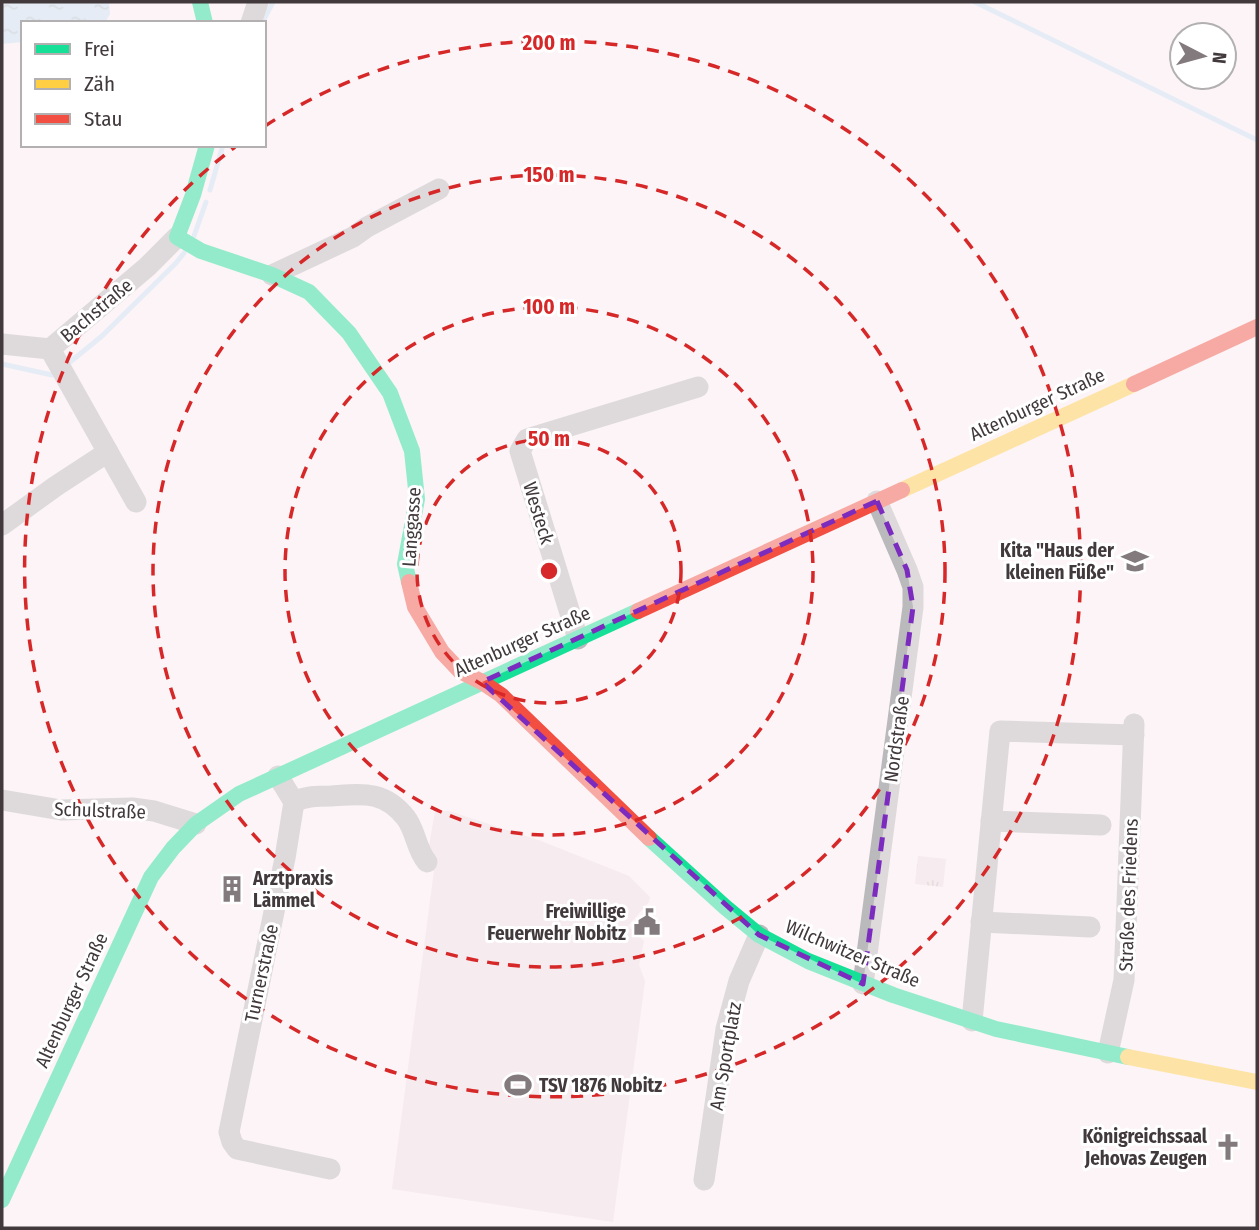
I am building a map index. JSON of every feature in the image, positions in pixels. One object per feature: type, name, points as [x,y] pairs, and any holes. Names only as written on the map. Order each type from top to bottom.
[{"type":"main road","points":[[200,2],[205,21]]},
{"type":"main road","points":[[185,242],[193,195],[207,147]]},
{"type":"main road","name":"Langgasse","points":[[185,242],[309,292],[349,332],[390,393],[412,451],[417,499],[405,564],[415,607],[442,652],[460,671],[482,682]]},
{"type":"main road","name":"Altenburger Straße","points":[[2,1200],[151,877],[196,824],[239,794],[1257,327]]},
{"type":"main road","name":"Wilchwitzer Straße","points":[[482,682],[501,695],[664,853],[759,936],[808,961],[863,984],[996,1029],[1108,1053],[1256,1076]]},
{"type":"street","points":[[252,21],[258,2]]},
{"type":"street","points":[[272,275],[353,237],[439,189]]},
{"type":"street","name":"Bachstraße","points":[[2,344],[57,362],[147,267],[185,242]]},
{"type":"street","points":[[57,362],[136,502]]},
{"type":"street","name":"Westeck","points":[[578,639],[520,451],[527,439],[698,387]]},
{"type":"street","points":[[2,524],[55,485],[107,452]]},
{"type":"street","name":"Nordstraße","points":[[863,984],[913,607],[913,587],[877,501]]},
{"type":"street","name":"Straße des Friedens","points":[[972,1021],[1000,731],[1134,729],[1124,980],[1108,1053]]},
{"type":"street","points":[[278,776],[293,802],[305,797],[358,793],[387,800],[407,819],[421,855],[427,862]]},
{"type":"street","name":"Schulstraße","points":[[2,800],[61,810],[132,808],[154,811],[196,824]]},
{"type":"street","name":"Turnerstraße","points":[[293,802],[282,872],[229,1132],[237,1149],[330,1168]]},
{"type":"street","name":"Straße des Friedens","points":[[991,821],[1101,825]]},
{"type":"street","name":"Straße des Friedens","points":[[981,922],[1090,927]]},
{"type":"street","name":"Am Sportplatz","points":[[704,1180],[726,1029],[739,981],[759,936]]},
{"type":"highlighted area","points":[[877,501],[907,570],[913,607],[863,984],[759,935],[482,682]]},
{"type":"green space","name":"TSV 1876 Nobitz","points":[[435,811],[449,811],[541,841],[629,876],[650,897],[649,902],[628,926],[644,941],[639,965],[645,981],[613,1222],[392,1189],[434,871],[425,870]]},
{"type":"green space","points":[[918,856],[946,859],[943,887],[915,884]]},
{"type":"water","points":[[2,2],[109,2],[110,14],[106,21],[21,21],[21,42],[2,44]]},
{"type":"waterway","points":[[263,21],[273,2]]},
{"type":"waterway","points":[[975,2],[1257,140]]},
{"type":"waterway","points":[[210,190],[222,147]]},
{"type":"waterway","points":[[194,236],[206,202]]},
{"type":"waterway","points":[[64,367],[102,336],[184,253]]},
{"type":"waterway","points":[[2,364],[52,375],[56,372]]},
{"type":"traffic: fast","points":[[200,2],[205,21]]},
{"type":"traffic: fast","points":[[206,147],[193,195],[177,237],[201,251],[272,275],[309,292],[349,333],[390,393],[412,451],[417,499],[405,564],[409,582]]},
{"type":"traffic: fast","points":[[2,1200],[151,877],[196,824],[239,794],[638,611]]},
{"type":"traffic: fast","points":[[649,838],[759,935],[808,961],[893,995],[996,1029],[1128,1057]]},
{"type":"traffic: slow","points":[[902,490],[1134,384]]},
{"type":"traffic: slow","points":[[1128,1057],[1257,1082]]},
{"type":"traffic: jam","points":[[1134,384],[1257,327]]},
{"type":"traffic: jam","points":[[638,611],[902,490]]},
{"type":"traffic: jam","points":[[409,582],[415,607],[442,652],[460,671],[501,695],[649,838]]},
{"type":"place","name":"Kita \"Haus der kleinen Füße\"","points":[[1135,561]]},
{"type":"place","name":"Arztpraxis Lämmel","points":[[232,889]]},
{"type":"place","name":"Freiwillige Feuerwehr Nobitz","points":[[647,922]]},
{"type":"place","name":"TSV 1876 Nobitz","points":[[518,1085]]},
{"type":"place","name":"Königreichssaal Jehovas Zeugen","points":[[1228,1147]]}]
